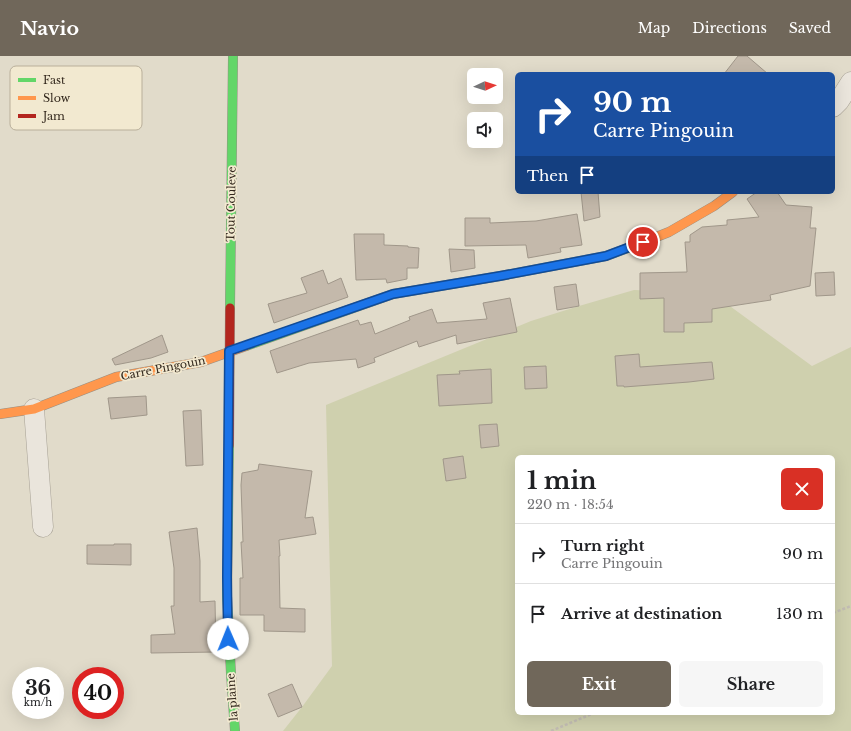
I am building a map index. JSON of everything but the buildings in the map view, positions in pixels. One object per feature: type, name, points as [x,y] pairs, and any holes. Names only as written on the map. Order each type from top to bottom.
[{"type":"street","name":"Tout Couleve","points":[[229,351],[233,56]]},
{"type":"street","points":[[835,104],[839,101],[851,82]]},
{"type":"street","name":"Carre Pingouin","points":[[0,414],[34,409],[116,377],[201,362],[393,294],[606,256],[668,232],[714,206],[730,194]]},
{"type":"street","name":"la plaine","points":[[229,351],[227,585],[228,639],[235,731]]},
{"type":"street","points":[[34,409],[43,526]]},
{"type":"path","points":[[835,612],[851,606]]},
{"type":"path","points":[[550,731],[589,715]]},
{"type":"green space","points":[[634,290],[712,293],[812,366],[851,347],[851,731],[283,731],[332,666],[326,405],[531,321]]},
{"type":"traffic: fast","points":[[230,308],[233,56]]},
{"type":"traffic: fast","points":[[246,346],[393,294],[606,256],[636,245]]},
{"type":"traffic: fast","points":[[229,446],[227,596],[235,731]]},
{"type":"traffic: slow","points":[[636,245],[669,232],[714,206],[730,194]]},
{"type":"traffic: slow","points":[[0,414],[34,409],[116,377],[201,362],[246,346]]},
{"type":"traffic: jam","points":[[229,446],[230,308]]},
{"type":"route","points":[[228,639],[227,577],[229,351],[393,294],[606,256],[643,242]]}]
